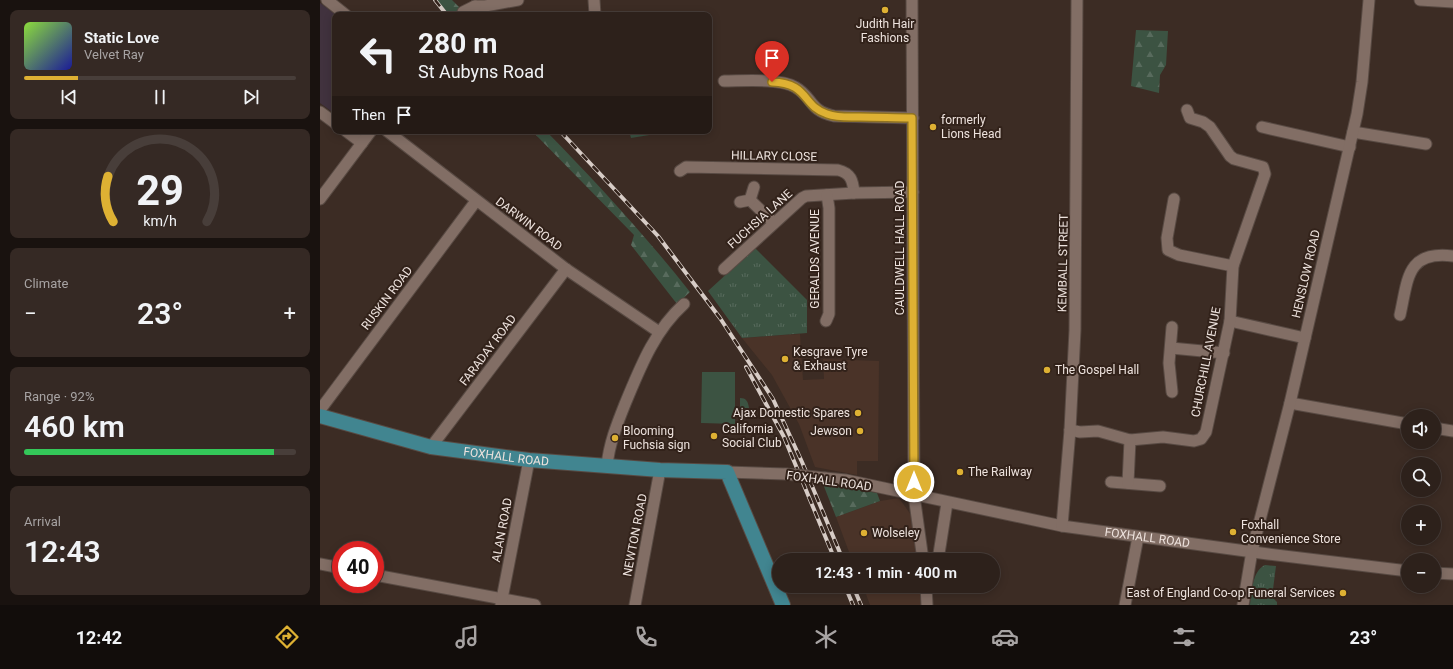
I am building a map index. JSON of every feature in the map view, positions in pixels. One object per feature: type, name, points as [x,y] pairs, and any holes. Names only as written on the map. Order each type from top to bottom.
[{"type":"main road","name":"FOXHALL ROAD","points":[[320,416],[431,447],[529,460],[660,470],[727,472]]},
{"type":"main road","points":[[727,472],[783,605]]},
{"type":"street","points":[[327,0],[342,12]]},
{"type":"street","points":[[463,12],[474,3],[485,6],[518,0]]},
{"type":"street","points":[[594,0],[596,12]]},
{"type":"street","name":"CAULDWELL HALL ROAD","points":[[912,0],[914,495],[922,553]]},
{"type":"street","name":"KEMBALL STREET","points":[[1062,526],[1070,430],[1075,322],[1077,0]]},
{"type":"street","name":"HENSLOW ROAD","points":[[1243,605],[1252,552],[1290,403],[1350,147],[1361,88],[1369,0]]},
{"type":"street","points":[[1420,0],[1453,2]]},
{"type":"street","points":[[724,81],[786,83],[797,88],[817,109],[827,114],[841,117],[912,118]]},
{"type":"street","name":"CHURCHILL AVENUE","points":[[1070,430],[1080,432],[1098,431],[1130,440],[1163,437],[1194,441],[1201,439],[1206,432],[1230,322],[1232,266],[1265,174],[1263,167],[1234,159],[1230,156],[1210,127],[1203,122],[1190,122],[1187,110]]},
{"type":"street","points":[[320,112],[332,121]]},
{"type":"street","points":[[1262,127],[1350,147]]},
{"type":"street","points":[[1353,132],[1426,144]]},
{"type":"street","points":[[350,134],[362,143]]},
{"type":"street","points":[[320,199],[369,134]]},
{"type":"street","name":"DARWIN ROAD","points":[[391,134],[566,269],[659,332]]},
{"type":"street","name":"HILLARY CLOSE","points":[[680,171],[686,167],[838,170],[846,173],[850,177],[854,184],[854,193]]},
{"type":"street","points":[[754,187],[745,201],[774,223]]},
{"type":"street","name":"FUCHSIA LANE","points":[[724,269],[802,198],[809,196],[854,193],[912,192]]},
{"type":"street","name":"GERALDS AVENUE","points":[[826,321],[829,314],[829,208],[827,195]]},
{"type":"street","points":[[1174,199],[1167,238],[1168,250],[1179,255],[1232,266]]},
{"type":"street","name":"RUSKIN ROAD","points":[[320,410],[476,201]]},
{"type":"street","points":[[1400,315],[1409,274],[1413,268],[1421,260],[1427,257],[1437,255],[1453,256]]},
{"type":"street","name":"FARADAY ROAD","points":[[431,447],[566,269]]},
{"type":"street","points":[[607,466],[610,448],[639,368],[659,332],[684,304]]},
{"type":"street","points":[[1230,322],[1305,338]]},
{"type":"street","points":[[1172,327],[1170,363],[1172,392]]},
{"type":"street","points":[[1171,348],[1224,353]]},
{"type":"street","points":[[1290,403],[1401,423]]},
{"type":"street","points":[[1441,429],[1453,431]]},
{"type":"street","points":[[1128,483],[1130,440]]},
{"type":"street","name":"ALAN ROAD","points":[[501,602],[529,460]]},
{"type":"street","name":"NEWTON ROAD","points":[[635,605],[660,470]]},
{"type":"street","name":"FOXHALL ROAD","points":[[727,472],[786,474],[846,480],[1062,526],[1252,552],[1401,570]]},
{"type":"street","points":[[1111,482],[1160,486]]},
{"type":"street","points":[[939,553],[948,502]]},
{"type":"street","points":[[1125,605],[1138,537]]},
{"type":"street","points":[[320,564],[332,566]]},
{"type":"street","points":[[1441,573],[1453,574]]},
{"type":"street","points":[[384,577],[501,602],[535,605]]},
{"type":"street","points":[[926,593],[927,605]]},
{"type":"shaded area","points":[[320,3],[332,12],[332,112],[320,103]]},
{"type":"shaded area","points":[[800,334],[803,380],[824,379],[823,359],[879,361],[878,461],[857,461],[857,475],[815,467],[799,424],[772,375],[742,338]]},
{"type":"shaded area","points":[[899,498],[911,515],[916,553],[849,553],[836,517],[880,501]]},
{"type":"shaded area","points":[[866,593],[921,593],[922,605],[870,605]]},
{"type":"green space","points":[[435,0],[452,0],[460,8],[456,12],[446,12]]},
{"type":"green space","points":[[1136,30],[1168,31],[1166,65],[1160,75],[1159,93],[1131,86]]},
{"type":"green space","points":[[535,134],[549,134],[656,250],[690,292],[677,304],[631,245],[634,235]]},
{"type":"green space","points":[[630,134],[656,134],[631,138]]},
{"type":"green space","points":[[755,248],[807,300],[807,333],[742,338],[708,291]]},
{"type":"green space","points":[[702,372],[735,372],[735,424],[701,423]]},
{"type":"green space","points":[[740,398],[746,400],[749,408],[740,408]]},
{"type":"green space","points":[[823,484],[877,493],[880,501],[836,517]]},
{"type":"green space","points":[[1265,565],[1276,566],[1272,597],[1277,602],[1277,605],[1250,605],[1255,577],[1257,572]]},
{"type":"railway","points":[[435,0],[445,12]]},
{"type":"railway","points":[[563,134],[658,236],[720,318],[773,399],[802,462],[840,553]]},
{"type":"railway","points":[[746,367],[784,437],[832,553]]},
{"type":"railway","points":[[848,593],[853,605]]},
{"type":"railway","points":[[856,593],[861,605]]},
{"type":"place","name":"Judith Hair Fashions","points":[[885,10]]},
{"type":"place","name":"formerly Lions Head","points":[[933,127]]},
{"type":"place","name":"Kesgrave Tyre & Exhaust","points":[[785,359]]},
{"type":"place","name":"The Gospel Hall","points":[[1047,370]]},
{"type":"place","name":"Ajax Domestic Spares","points":[[858,413]]},
{"type":"place","name":"Jewson","points":[[860,431]]},
{"type":"place","name":"California Social Club","points":[[714,436]]},
{"type":"place","name":"Blooming Fuchsia sign","points":[[615,438]]},
{"type":"place","name":"The Railway","points":[[960,472]]},
{"type":"place","name":"Foxhall Convenience Store","points":[[1233,532]]},
{"type":"place","name":"Wolseley","points":[[864,533]]},
{"type":"place","name":"East of England Co-op Funeral Services","points":[[1343,593]]},
{"type":"route","points":[[772,82],[782,82],[797,88],[814,107],[820,112],[827,114],[841,117],[912,118],[914,482]]}]
